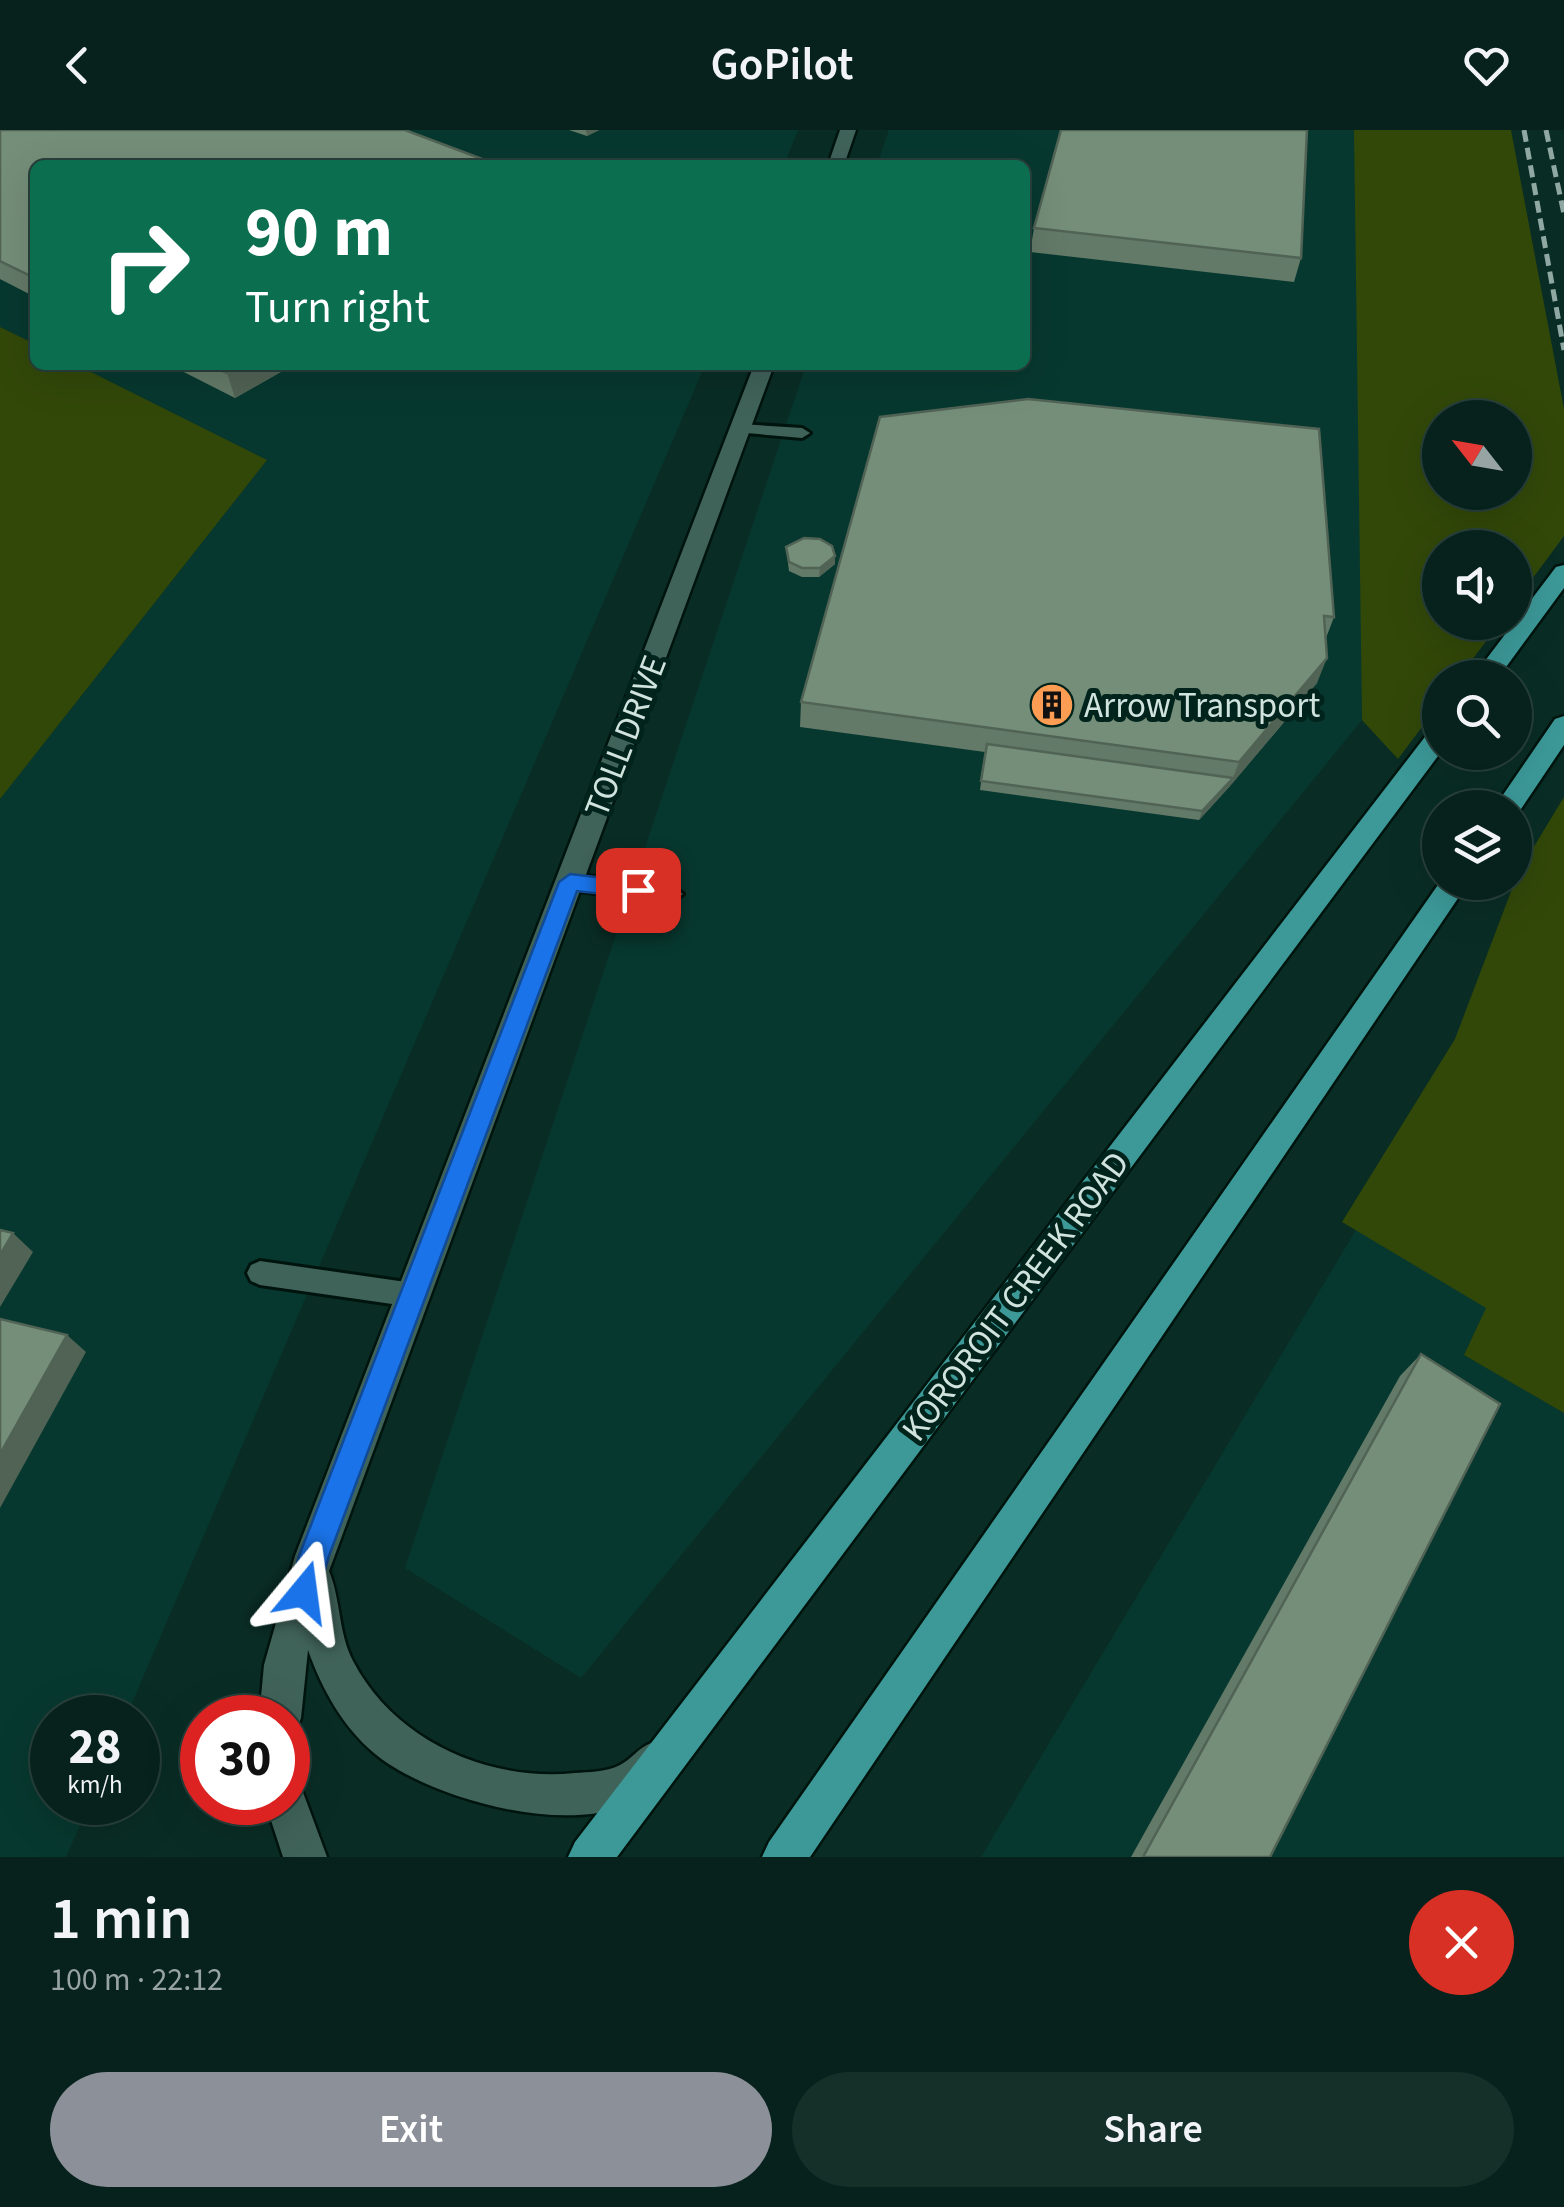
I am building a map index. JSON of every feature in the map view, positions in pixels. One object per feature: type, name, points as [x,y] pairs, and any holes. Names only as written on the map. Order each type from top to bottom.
[{"type":"main road","points":[[1498,660],[1564,572]]},
{"type":"main road","points":[[1519,790],[1564,725]]},
{"type":"main road","name":"KOROROIT CREEK ROAD","points":[[590,1857],[1422,759]]},
{"type":"main road","points":[[784,1857],[1444,900]]},
{"type":"street","points":[[838,160],[848,130]]},
{"type":"street","name":"TOLL DRIVE","points":[[282,1695],[284,1666],[314,1556],[762,370]]},
{"type":"street","name":"TOLL DRIVE","points":[[314,1556],[316,1614],[328,1659],[336,1673],[353,1701],[391,1742],[444,1775],[512,1795],[574,1796],[635,1781],[696,1715]]},
{"type":"street","points":[[294,1825],[305,1857]]},
{"type":"lane","points":[[741,429],[802,434]]},
{"type":"lane","points":[[570,882],[672,894]]},
{"type":"lane","points":[[260,1273],[413,1295]]},
{"type":"shaded area","points":[[0,130],[798,130],[786,160],[30,160],[30,342],[0,327]]},
{"type":"shaded area","points":[[889,130],[1357,130],[1362,720],[581,1678],[405,1568],[804,370],[1030,370],[1030,160],[879,160]]},
{"type":"shaded area","points":[[87,370],[703,370],[135,1695],[30,1695],[30,1825],[80,1825],[66,1857],[0,1857],[0,799],[267,460]]},
{"type":"shaded area","points":[[1356,1230],[1487,1308],[1464,1355],[1564,1413],[1564,1857],[981,1857]]},
{"type":"green space","points":[[1354,130],[1511,130],[1564,409],[1564,536],[1532,579],[1532,530],[1422,530],[1422,640],[1487,640],[1472,660],[1422,660],[1422,727],[1398,759],[1362,720]]},
{"type":"green space","points":[[0,327],[30,342],[30,370],[87,370],[267,460],[0,799]]},
{"type":"green space","points":[[1564,797],[1564,1413],[1464,1355],[1486,1308],[1342,1222],[1455,1039],[1508,900],[1532,900],[1532,850]]},
{"type":"building","points":[[0,130],[405,130],[485,160],[30,160],[30,276],[0,261]]},
{"type":"building","points":[[1061,130],[1307,130],[1301,258],[1034,228]]},
{"type":"building","points":[[1028,399],[1319,429],[1334,617],[1324,616],[1327,658],[1239,762],[801,702],[880,417]]},
{"type":"building","points":[[804,538],[820,539],[832,546],[835,556],[820,568],[802,568],[789,562],[786,547]]},
{"type":"building","points":[[987,744],[1233,778],[1202,811],[981,781]]},
{"type":"building","points":[[0,1230],[13,1233],[0,1255]]},
{"type":"building","points":[[0,1319],[67,1335],[0,1454]]},
{"type":"building","points":[[1421,1354],[1500,1404],[1270,1857],[1143,1857]]},
{"type":"railway","points":[[1524,130],[1564,350]]},
{"type":"railway","points":[[1546,130],[1564,214]]},
{"type":"place","name":"Arrow Transport","points":[[1052,705]]},
{"type":"route","points":[[304,1592],[314,1556],[570,882],[638,890]]}]
